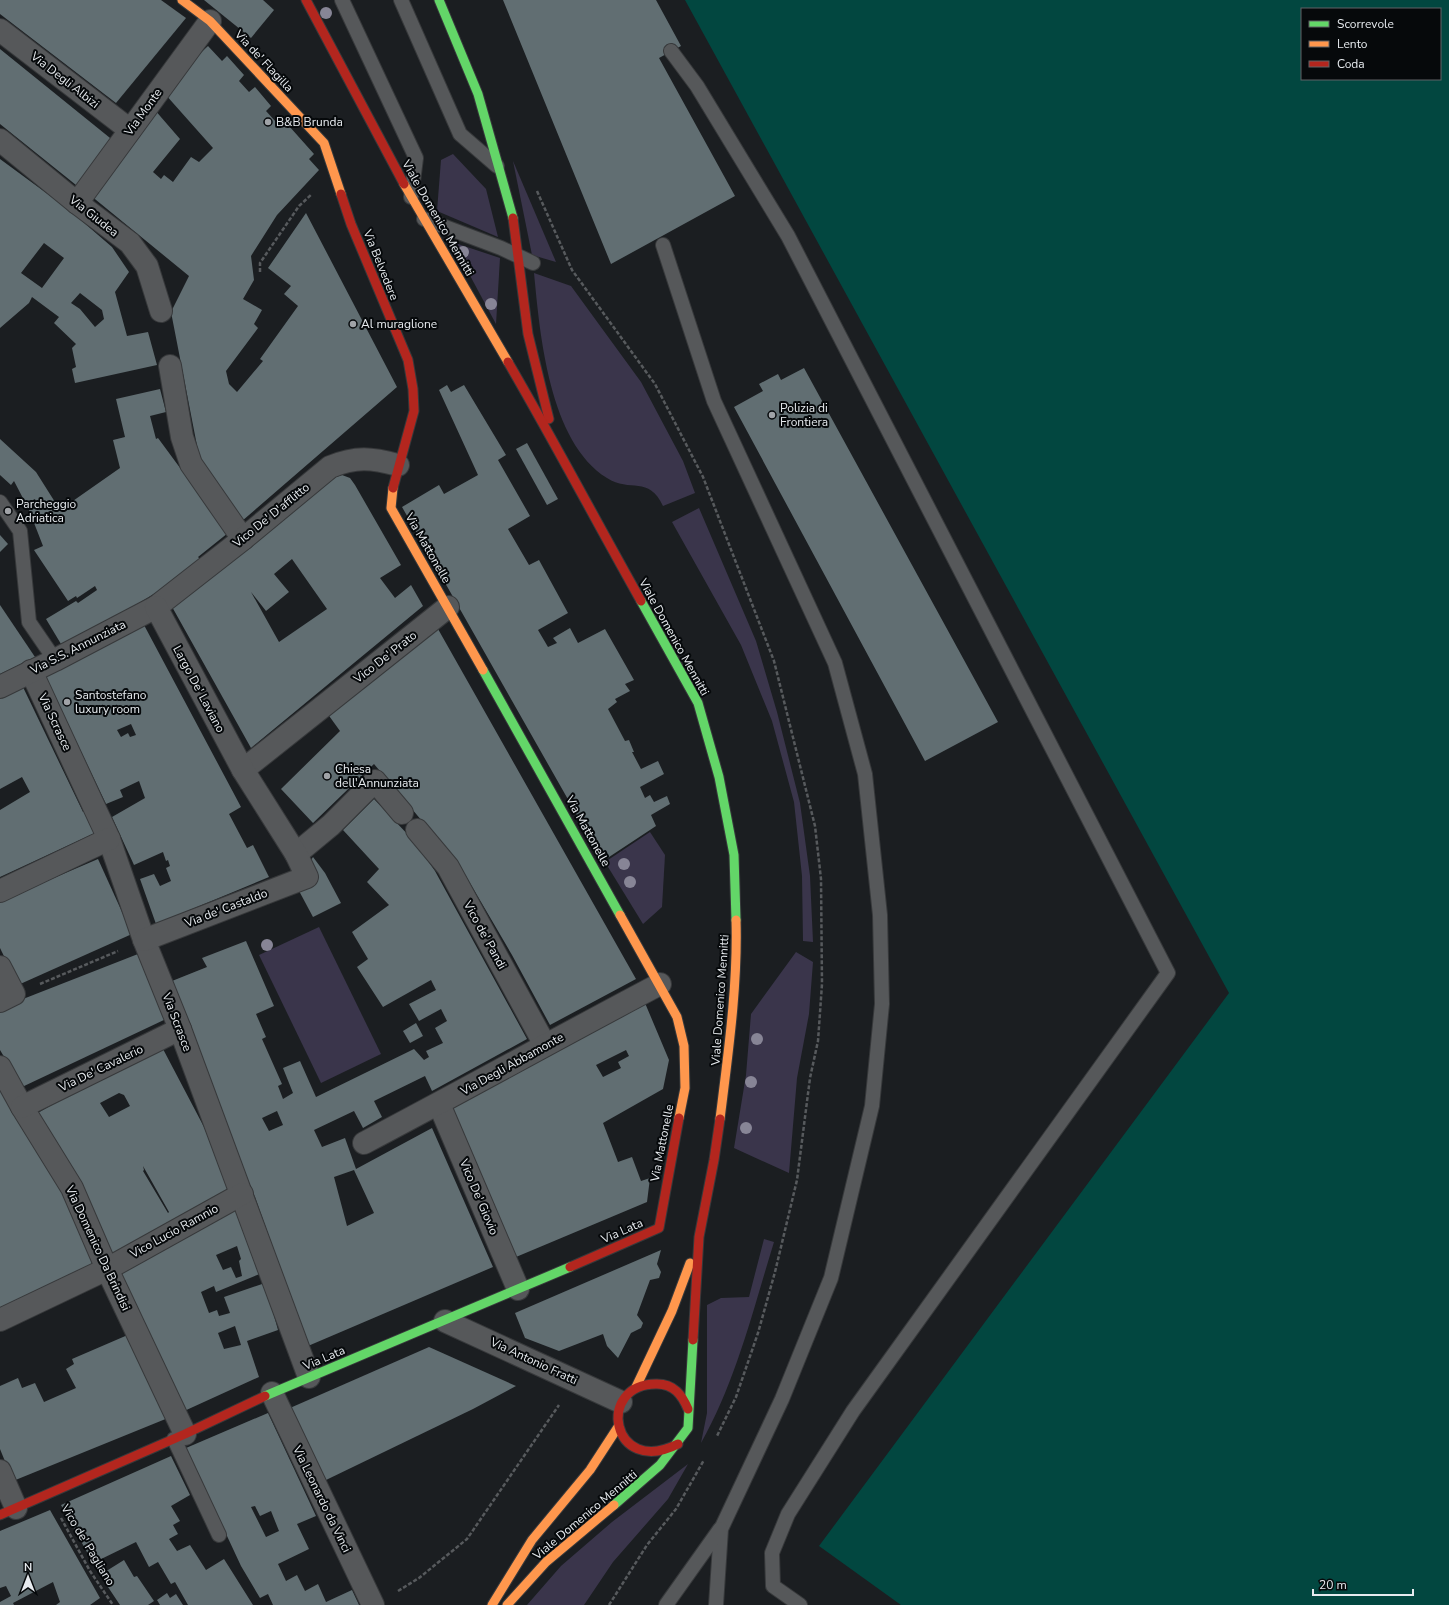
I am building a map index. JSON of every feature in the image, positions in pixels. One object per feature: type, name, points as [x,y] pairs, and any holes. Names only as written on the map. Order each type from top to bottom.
[{"type":"street","name":"Via de' Flagilla","points":[[182,0],[210,21],[324,143]]},
{"type":"street","name":"Viale Domenico Mennitti","points":[[306,0],[411,198],[555,443],[580,493],[698,703],[724,801],[734,855],[737,947],[726,1072],[714,1160],[699,1237],[688,1409]]},
{"type":"street","name":"Viale Domenico Mennitti","points":[[439,0],[478,94],[513,218],[528,334],[555,443]]},
{"type":"street","name":"Via Monte","points":[[77,203],[210,21]]},
{"type":"street","name":"Via Degli Albizi","points":[[0,30],[130,130]]},
{"type":"street","name":"Via Giudea","points":[[0,140],[77,203],[130,243],[147,266],[161,311]]},
{"type":"street","name":"Via Belvedere","points":[[324,143],[351,224],[408,360],[413,388],[414,411],[398,466]]},
{"type":"street","points":[[170,366],[182,437],[191,464],[243,539]]},
{"type":"street","name":"Vico De' D'afflitto","points":[[156,607],[243,539],[330,467],[347,459],[376,459],[398,466]]},
{"type":"street","name":"Via Mattonelle","points":[[398,466],[391,508],[660,984],[677,1017],[684,1046],[685,1088],[658,1228]]},
{"type":"street","name":"Via S.S. Annunziata","points":[[0,687],[156,607]]},
{"type":"street","name":"Largo De' Laviano","points":[[156,607],[243,770],[296,854],[307,877]]},
{"type":"street","name":"Vico De' Prato","points":[[243,770],[448,607]]},
{"type":"street","name":"Via Scrasce","points":[[31,671],[109,839],[144,940],[180,1029],[309,1377]]},
{"type":"street","points":[[296,854],[331,825],[375,781],[402,813]]},
{"type":"street","name":"Vico de' Pandi","points":[[417,830],[448,867],[546,1045]]},
{"type":"street","points":[[0,891],[109,839]]},
{"type":"street","name":"Via de' Castaldo","points":[[144,940],[307,877]]},
{"type":"street","points":[[0,967],[7,997]]},
{"type":"street","name":"Via Degli Abbamonte","points":[[364,1143],[660,984]]},
{"type":"street","name":"Via De' Cavalerio","points":[[22,1107],[180,1029]]},
{"type":"street","name":"Via Domenico Da Brindisi","points":[[1,1072],[72,1188],[180,1437]]},
{"type":"street","name":"Vico De' Giovio","points":[[439,1104],[518,1289]]},
{"type":"street","name":"Vico Lucio Ramnio","points":[[0,1320],[107,1269],[242,1194]]},
{"type":"street","name":"Via Lata","points":[[8,1511],[180,1437],[272,1393],[446,1321],[658,1228]]},
{"type":"street","name":"Viale Domenico Mennitti","points":[[629,1394],[672,1312],[699,1237]]},
{"type":"street","name":"Via Antonio Fratti","points":[[446,1321],[629,1394]]},
{"type":"street","points":[[651,1382],[667,1385],[680,1394],[688,1409],[688,1428],[679,1444],[662,1453],[644,1453],[628,1443],[618,1427],[618,1414],[629,1394],[651,1382]]},
{"type":"street","name":"Via Leonardo da Vinci","points":[[272,1393],[373,1605]]},
{"type":"street","name":"Viale Domenico Mennitti","points":[[492,1605],[532,1540],[590,1470],[618,1427]]},
{"type":"street","name":"Viale Domenico Mennitti","points":[[507,1605],[551,1556],[654,1472],[679,1444]]},
{"type":"street","points":[[0,1471],[8,1511]]},
{"type":"lane","points":[[342,0],[416,158],[411,198]]},
{"type":"lane","points":[[401,0],[460,134],[499,168]]},
{"type":"lane","points":[[671,51],[697,86],[788,236],[1168,973],[852,1411],[788,1514],[772,1553],[773,1586],[800,1605]]},
{"type":"lane","points":[[424,219],[533,263]]},
{"type":"lane","points":[[663,245],[714,401],[835,663],[865,774],[880,914],[882,1004],[872,1106],[831,1278],[782,1399],[720,1528],[666,1605]]},
{"type":"lane","points":[[0,502],[20,531],[29,622],[55,660]]},
{"type":"lane","points":[[180,1437],[219,1535]]},
{"type":"lane","points":[[716,1605],[720,1528]]},
{"type":"path","points":[[260,272],[260,263],[299,206]]},
{"type":"path","points":[[7,997],[122,949]]},
{"type":"path","points":[[373,1605],[418,1578],[467,1538],[561,1401]]},
{"type":"path","name":"Vico de' Pagliano","points":[[48,1494],[87,1564],[114,1605]]},
{"type":"shaded area","points":[[685,0],[1449,0],[1449,1605],[901,1605],[819,1546],[1229,993]]},
{"type":"shaded area","points":[[453,154],[486,189],[498,237],[437,211],[441,160]]},
{"type":"shaded area","points":[[513,161],[556,262],[532,255]]},
{"type":"shaded area","points":[[452,242],[500,258],[496,324]]},
{"type":"shaded area","points":[[534,273],[571,286],[641,382],[683,461],[695,493],[663,506],[658,497],[652,491],[645,487],[615,482],[607,478],[587,461],[572,440],[560,414],[551,385],[544,356]]},
{"type":"shaded area","points":[[699,508],[756,641],[777,712],[800,803],[810,876],[813,942],[803,941],[802,876],[794,802],[772,721],[741,645],[672,522]]},
{"type":"shaded area","points":[[650,832],[665,855],[662,907],[643,924],[605,862]]},
{"type":"shaded area","points":[[319,927],[381,1054],[321,1083],[259,955]]},
{"type":"shaded area","points":[[796,952],[813,962],[809,1014],[797,1078],[789,1173],[734,1148],[746,1075],[751,1014]]},
{"type":"shaded area","points":[[764,1239],[774,1242],[743,1345],[724,1395],[701,1443],[707,1413],[707,1305],[721,1298],[749,1297]]},
{"type":"shaded area","points":[[688,1464],[668,1499],[613,1562],[584,1605],[527,1605],[561,1566],[612,1522]]},
{"type":"building","points":[[0,0],[161,0],[186,18],[116,103],[0,14]]},
{"type":"building","points":[[204,0],[263,0],[274,10],[251,38]]},
{"type":"building","points":[[503,0],[656,0],[681,46],[659,58],[735,196],[611,264]]},
{"type":"building","points":[[208,46],[222,61],[227,56],[244,75],[239,81],[249,92],[255,87],[271,106],[266,111],[276,122],[281,117],[314,154],[309,159],[319,170],[277,215],[251,256],[254,280],[243,299],[262,310],[254,324],[258,328],[226,371],[229,384],[237,392],[263,361],[260,359],[298,306],[284,294],[291,286],[268,268],[306,213],[397,387],[242,521],[200,461],[171,312],[189,276],[90,195],[154,109],[180,139],[153,172],[161,179],[164,175],[173,182],[191,157],[199,162],[213,148],[165,94],[192,61]]},
{"type":"building","points":[[0,49],[115,142],[81,189],[0,124]]},
{"type":"building","points":[[0,159],[68,209],[112,247],[129,272],[115,292],[127,336],[148,332],[157,365],[75,383],[72,369],[76,367],[72,348],[76,344],[54,323],[59,317],[32,297],[29,303],[0,328]],"holes":[[[44,243],[64,258],[42,288],[21,273]],[[80,293],[102,310],[104,319],[95,327],[80,309],[71,303]]]},
{"type":"building","points":[[804,368],[998,722],[925,761],[734,407],[763,391],[759,384],[778,374],[781,380]]},
{"type":"building","points":[[447,385],[451,392],[464,385],[506,455],[498,460],[530,516],[508,529],[529,565],[539,560],[568,613],[538,630],[548,647],[557,643],[553,638],[570,628],[578,643],[605,629],[634,680],[625,684],[630,691],[615,699],[617,702],[608,709],[625,741],[629,740],[634,752],[632,752],[641,769],[658,761],[664,774],[640,787],[645,798],[650,795],[654,802],[667,796],[670,804],[651,815],[656,826],[603,861],[402,507],[439,485],[444,494],[478,475],[439,390]]},
{"type":"building","points":[[160,389],[166,412],[150,416],[156,439],[158,438],[228,533],[198,557],[200,559],[175,581],[134,606],[61,644],[46,619],[76,601],[78,603],[97,590],[95,586],[77,598],[76,596],[68,601],[34,550],[43,546],[29,510],[38,507],[35,499],[26,504],[14,481],[11,485],[0,475],[0,439],[36,472],[60,510],[120,468],[113,440],[125,437],[116,399]]},
{"type":"building","points":[[527,443],[558,499],[547,505],[516,449]]},
{"type":"building","points":[[342,475],[350,478],[401,565],[380,578],[395,598],[411,585],[423,606],[251,748],[171,605],[336,477]],"holes":[[[292,559],[327,609],[279,642],[251,592],[266,611],[289,592],[274,574]]]},
{"type":"building","points":[[0,535],[8,544],[0,552]]},
{"type":"building","points":[[0,605],[35,657],[0,674]]},
{"type":"building","points":[[144,625],[241,807],[229,814],[247,848],[253,845],[269,877],[156,924],[140,879],[154,874],[160,886],[171,881],[166,868],[170,866],[168,860],[166,861],[163,852],[134,865],[112,817],[145,798],[139,781],[120,790],[123,797],[106,804],[44,674]],"holes":[[[131,724],[136,735],[130,737],[128,733],[121,737],[117,730]]]},
{"type":"building","points":[[438,629],[636,979],[550,1025],[512,955],[460,866],[374,764],[313,823],[281,789],[340,731],[327,713]]},
{"type":"building","points":[[22,685],[83,812],[86,811],[95,833],[0,877],[0,810],[30,792],[22,777],[0,789],[0,696]]},
{"type":"building","points":[[374,799],[413,840],[435,871],[527,1039],[432,1091],[425,1076],[374,1101],[382,1117],[363,1128],[354,1111],[314,1130],[322,1147],[345,1138],[356,1169],[432,1128],[493,1267],[308,1346],[255,1197],[220,1113],[172,981],[207,967],[202,958],[246,941],[274,1006],[256,1014],[266,1037],[262,1039],[282,1084],[278,1086],[283,1099],[293,1093],[283,1068],[300,1061],[316,1097],[414,1049],[424,1060],[429,1057],[426,1051],[443,1043],[435,1028],[447,1021],[441,1009],[419,1021],[409,1004],[436,990],[431,980],[383,1007],[357,967],[368,959],[352,932],[389,905],[367,882],[379,869],[343,830]],"holes":[[[277,1111],[283,1125],[269,1131],[262,1118]],[[354,1170],[374,1213],[347,1226],[334,1177]]]},
{"type":"building","points":[[313,857],[325,873],[341,903],[313,917],[298,889]]},
{"type":"building","points":[[98,859],[132,934],[18,985],[0,948],[0,901]]},
{"type":"building","points":[[138,954],[166,1019],[22,1087],[0,1050],[0,1008]]},
{"type":"building","points":[[645,1003],[669,1060],[663,1089],[603,1123],[618,1162],[632,1157],[641,1181],[650,1178],[647,1202],[516,1257],[451,1107]],"holes":[[[626,1050],[629,1056],[618,1062],[621,1068],[603,1077],[596,1065]]]},
{"type":"building","points":[[416,1023],[423,1036],[410,1043],[403,1031]]},
{"type":"building","points":[[163,1049],[204,1127],[230,1189],[111,1254],[36,1114],[71,1094]],"holes":[[[119,1093],[124,1095],[130,1106],[109,1117],[100,1103]],[[143,1166],[169,1212],[168,1213],[143,1171]]]},
{"type":"building","points":[[3,1089],[63,1189],[98,1267],[0,1313],[0,1091]]},
{"type":"building","points":[[236,1205],[262,1273],[216,1292],[214,1286],[201,1292],[209,1313],[217,1310],[219,1316],[230,1313],[224,1297],[265,1283],[278,1330],[247,1341],[259,1377],[182,1412],[115,1268]],"holes":[[[237,1246],[241,1259],[239,1261],[242,1276],[236,1278],[231,1267],[223,1270],[216,1255]],[[235,1326],[241,1345],[224,1349],[218,1333]]]},
{"type":"building","points":[[661,1250],[657,1264],[661,1272],[659,1278],[650,1280],[637,1315],[643,1323],[641,1328],[631,1333],[618,1358],[607,1346],[603,1334],[559,1351],[525,1338],[515,1313]]},
{"type":"building","points":[[130,1334],[168,1418],[13,1481],[0,1449],[0,1386],[18,1378],[22,1388],[35,1383],[44,1402],[76,1388],[66,1369],[74,1364],[72,1359]]},
{"type":"building","points":[[429,1347],[516,1386],[473,1409],[326,1480],[290,1408]]},
{"type":"building","points":[[268,1413],[316,1516],[297,1524],[309,1549],[278,1564],[286,1581],[297,1575],[305,1591],[318,1584],[326,1602],[352,1590],[359,1605],[273,1605],[268,1594],[260,1598],[241,1566],[186,1448]],"holes":[[[255,1506],[260,1516],[271,1511],[279,1531],[266,1537],[251,1507]]]},
{"type":"building","points":[[171,1456],[190,1495],[171,1506],[180,1521],[173,1525],[178,1534],[169,1539],[177,1551],[190,1545],[206,1570],[224,1559],[253,1605],[188,1605],[175,1582],[171,1584],[158,1562],[149,1567],[136,1542],[93,1563],[61,1505]]},
{"type":"building","points":[[50,1510],[100,1598],[90,1605],[56,1605],[60,1602],[53,1582],[13,1603],[14,1605],[0,1605],[0,1602],[11,1596],[6,1586],[0,1588],[0,1531]]},
{"type":"building","points":[[124,1560],[134,1577],[137,1576],[154,1601],[148,1605],[120,1605],[100,1575]]},
{"type":"building","points":[[167,1593],[170,1598],[176,1594],[183,1605],[160,1605],[157,1600]]},
{"type":"traffic: fast","points":[[439,0],[478,94],[513,218]]},
{"type":"traffic: fast","points":[[641,601],[698,703],[719,777],[734,855],[736,920]]},
{"type":"traffic: fast","points":[[483,670],[620,915]]},
{"type":"traffic: fast","points":[[265,1396],[570,1267]]},
{"type":"traffic: fast","points":[[614,1505],[660,1465],[688,1428],[693,1340]]},
{"type":"traffic: slow","points":[[182,0],[210,21],[324,143],[341,194]]},
{"type":"traffic: slow","points":[[404,184],[508,362]]},
{"type":"traffic: slow","points":[[393,488],[391,508],[483,670]]},
{"type":"traffic: slow","points":[[620,915],[677,1017],[684,1046],[685,1088],[679,1118]]},
{"type":"traffic: slow","points":[[720,1119],[734,994],[736,920]]},
{"type":"traffic: slow","points":[[636,1387],[672,1311],[690,1263]]},
{"type":"traffic: slow","points":[[492,1605],[532,1540],[590,1470],[618,1427]]},
{"type":"traffic: slow","points":[[507,1605],[546,1562],[614,1505]]},
{"type":"traffic: jam","points":[[306,0],[404,184]]},
{"type":"traffic: jam","points":[[341,194],[351,224],[408,360],[413,389],[414,411],[393,488]]},
{"type":"traffic: jam","points":[[513,218],[528,334],[549,419]]},
{"type":"traffic: jam","points":[[508,362],[641,601]]},
{"type":"traffic: jam","points":[[570,1267],[659,1228],[679,1118]]},
{"type":"traffic: jam","points":[[693,1340],[699,1237],[714,1160],[720,1119]]},
{"type":"traffic: jam","points":[[678,1444],[655,1451],[638,1449],[626,1440],[619,1426],[619,1412],[625,1398],[637,1388],[657,1384],[663,1384],[677,1391],[688,1409]]},
{"type":"traffic: jam","points":[[0,1515],[185,1434],[265,1396]]},
{"type":"place","name":"B&B Brunda","points":[[268,122]]},
{"type":"place","name":"Al muraglione","points":[[353,324]]},
{"type":"place","name":"Polizia di Frontiera","points":[[772,415]]},
{"type":"place","name":"Parcheggio Adriatica","points":[[8,511]]},
{"type":"place","name":"Santostefano luxury room","points":[[67,702]]},
{"type":"place","name":"Chiesa dell'Annunziata","points":[[327,776]]}]
